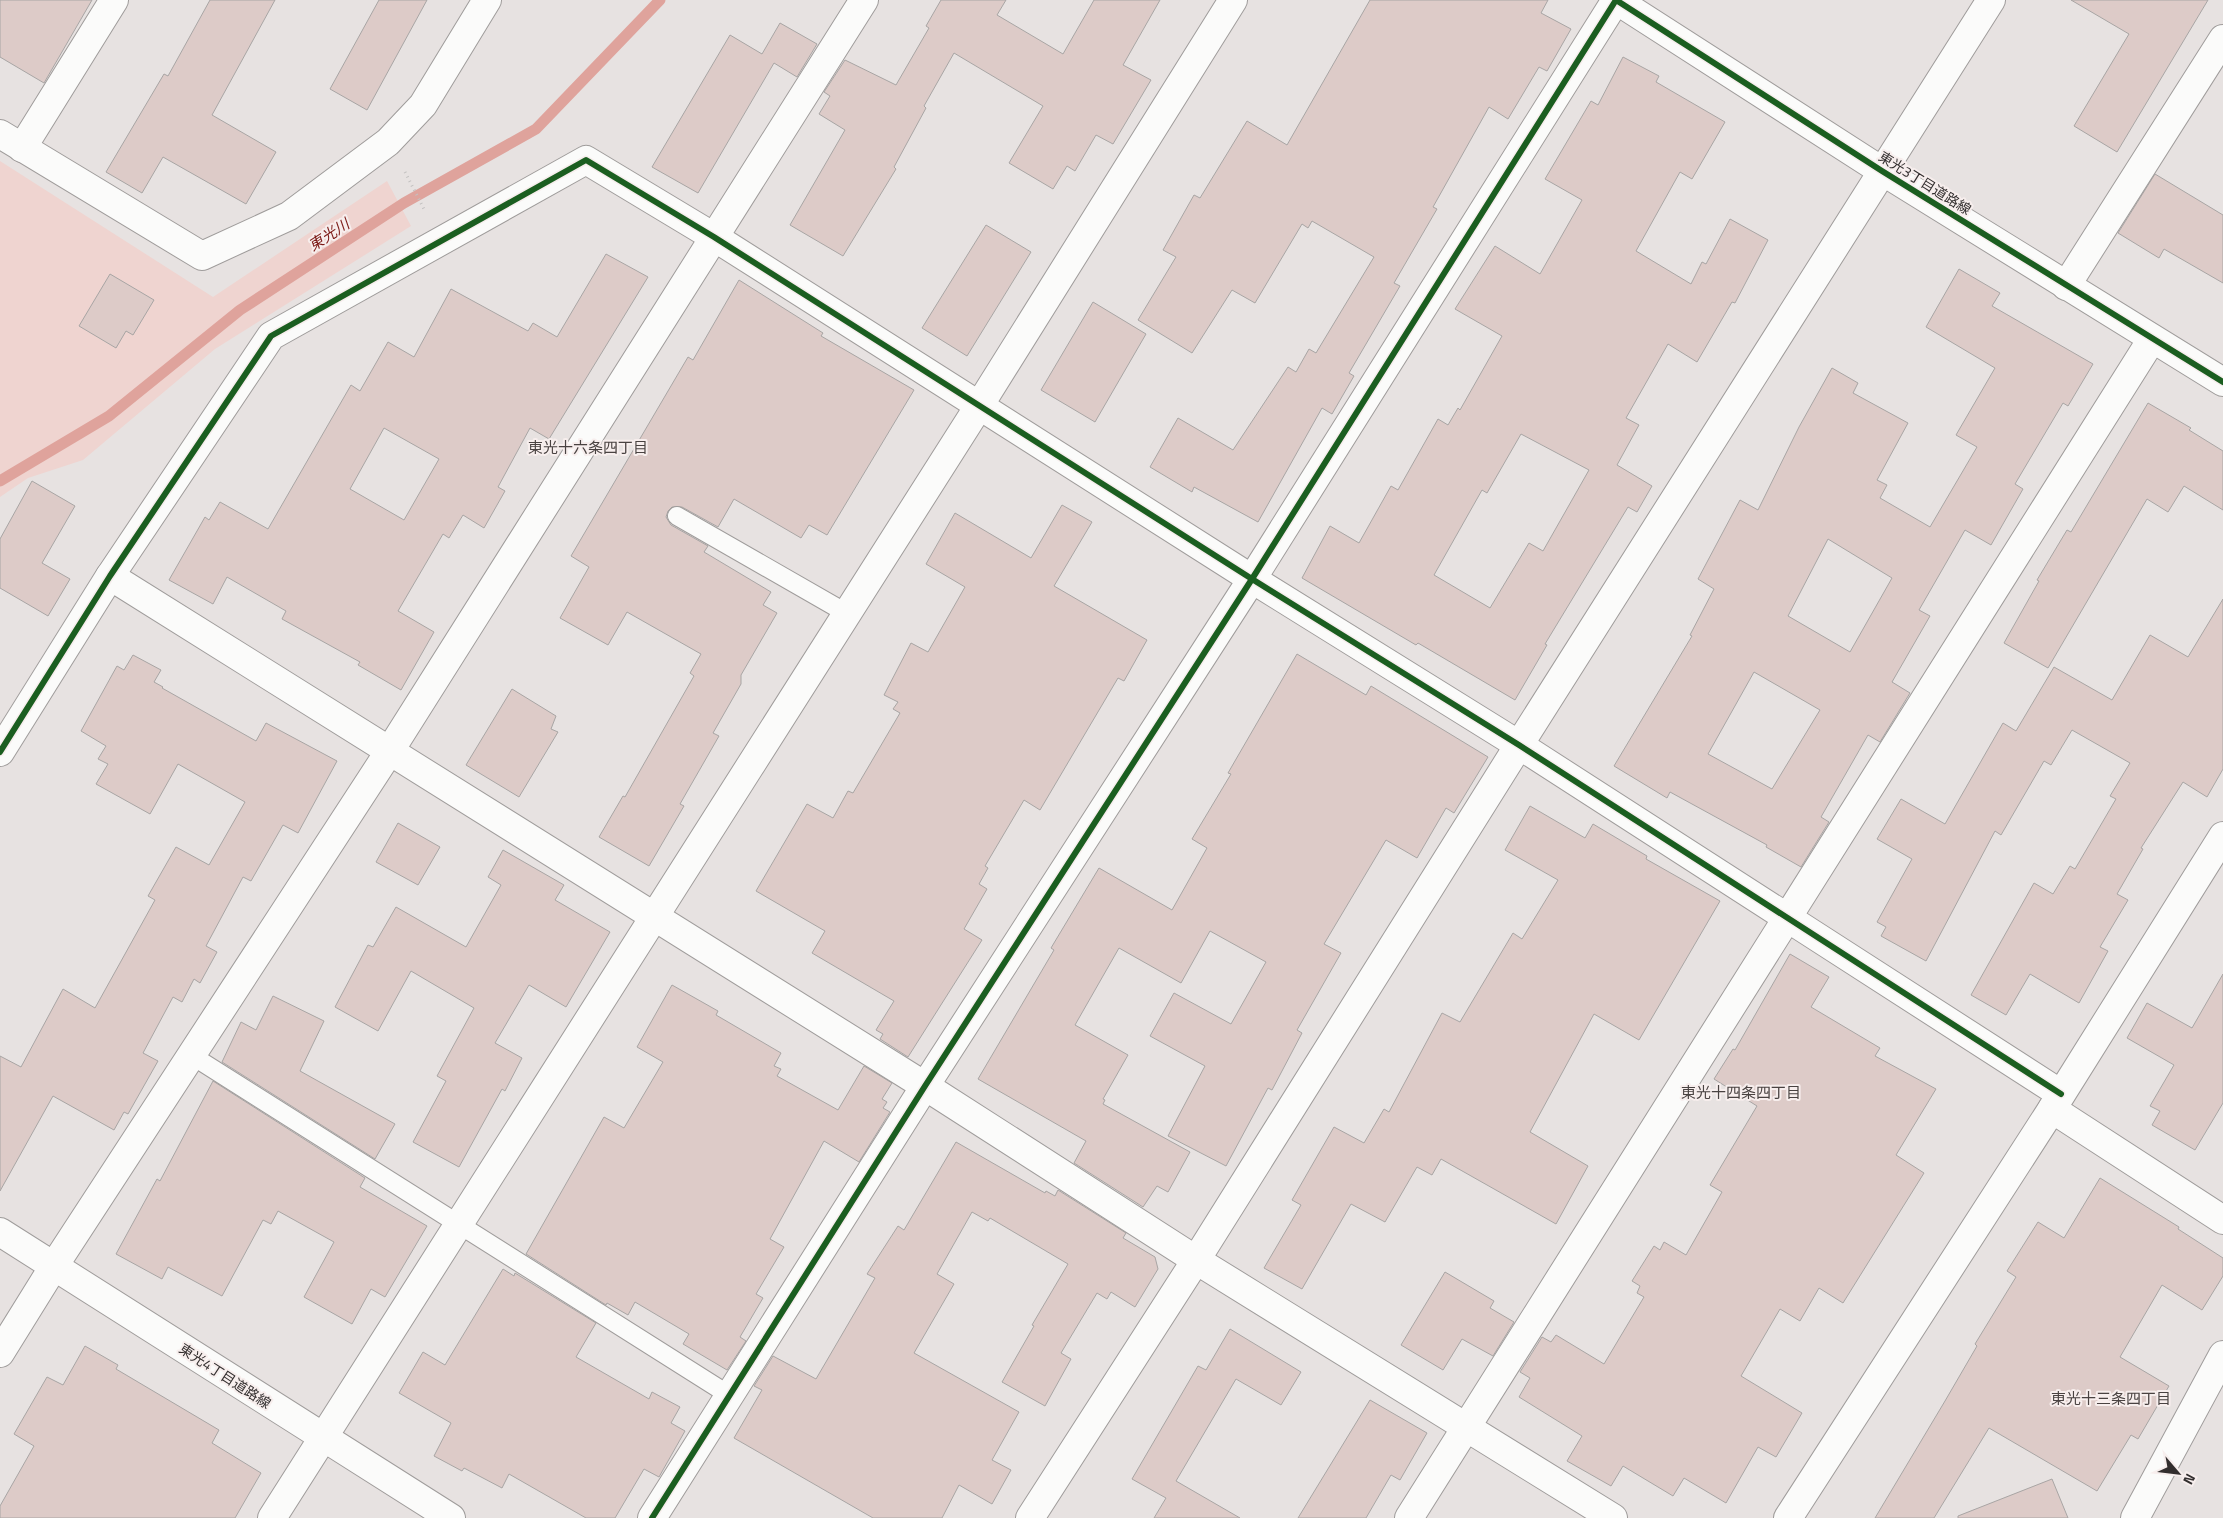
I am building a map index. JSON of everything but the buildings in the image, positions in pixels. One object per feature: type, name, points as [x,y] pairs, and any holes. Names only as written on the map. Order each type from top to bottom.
[{"type":"street","points":[[114,0],[11,141],[202,256],[288,216],[388,142],[423,105],[487,0]]},
{"type":"street","points":[[0,1353],[54,1266],[389,752],[864,0]]},
{"type":"street","points":[[272,1518],[980,406],[1233,0]]},
{"type":"street","points":[[652,1518],[924,1086],[1252,580],[1616,0]]},
{"type":"street","name":"東光3丁目道路線","points":[[1616,0],[1882,171],[2223,382]]},
{"type":"street","points":[[1030,1518],[1196,1260],[1519,745],[1991,0]]},
{"type":"street","points":[[2066,286],[2223,39]]},
{"type":"street","points":[[0,752],[110,576],[271,336],[586,160],[714,238],[1252,580],[1519,745],[1788,917],[2223,1220]]},
{"type":"street","points":[[1409,1518],[2152,339]]},
{"type":"street","points":[[110,576],[924,1086],[1196,1260],[1467,1426],[1612,1518]]},
{"type":"street","points":[[1788,1518],[2056,1102],[2223,836]]},
{"type":"street","name":"東光4丁目道路線","points":[[0,1232],[322,1438],[451,1518]]},
{"type":"street","points":[[2135,1518],[2223,1355]]},
{"type":"lane","points":[[677,516],[848,614]]},
{"type":"lane","points":[[191,1056],[729,1396]]},
{"type":"path","points":[[402,165],[428,217]]},
{"type":"shaded area","points":[[0,161],[213,297],[387,181],[411,226],[215,349],[83,460],[28,478],[0,497]]},
{"type":"waterway","name":"東光川","points":[[0,481],[109,416],[240,310],[404,203],[536,129],[660,0]]},
{"type":"cycle path","points":[[652,1518],[925,1086],[1252,579],[1616,0],[1882,171],[2223,382]]},
{"type":"cycle path","points":[[0,752],[110,576],[271,336],[586,160],[714,237],[1252,579],[1519,745],[2061,1094]]},
{"type":"district","name":"東光十六条四丁目","points":[[588,448]]},
{"type":"district","name":"東光十四条四丁目","points":[[1741,1093]]},
{"type":"district","name":"東光十三条四丁目","points":[[2111,1399]]}]
